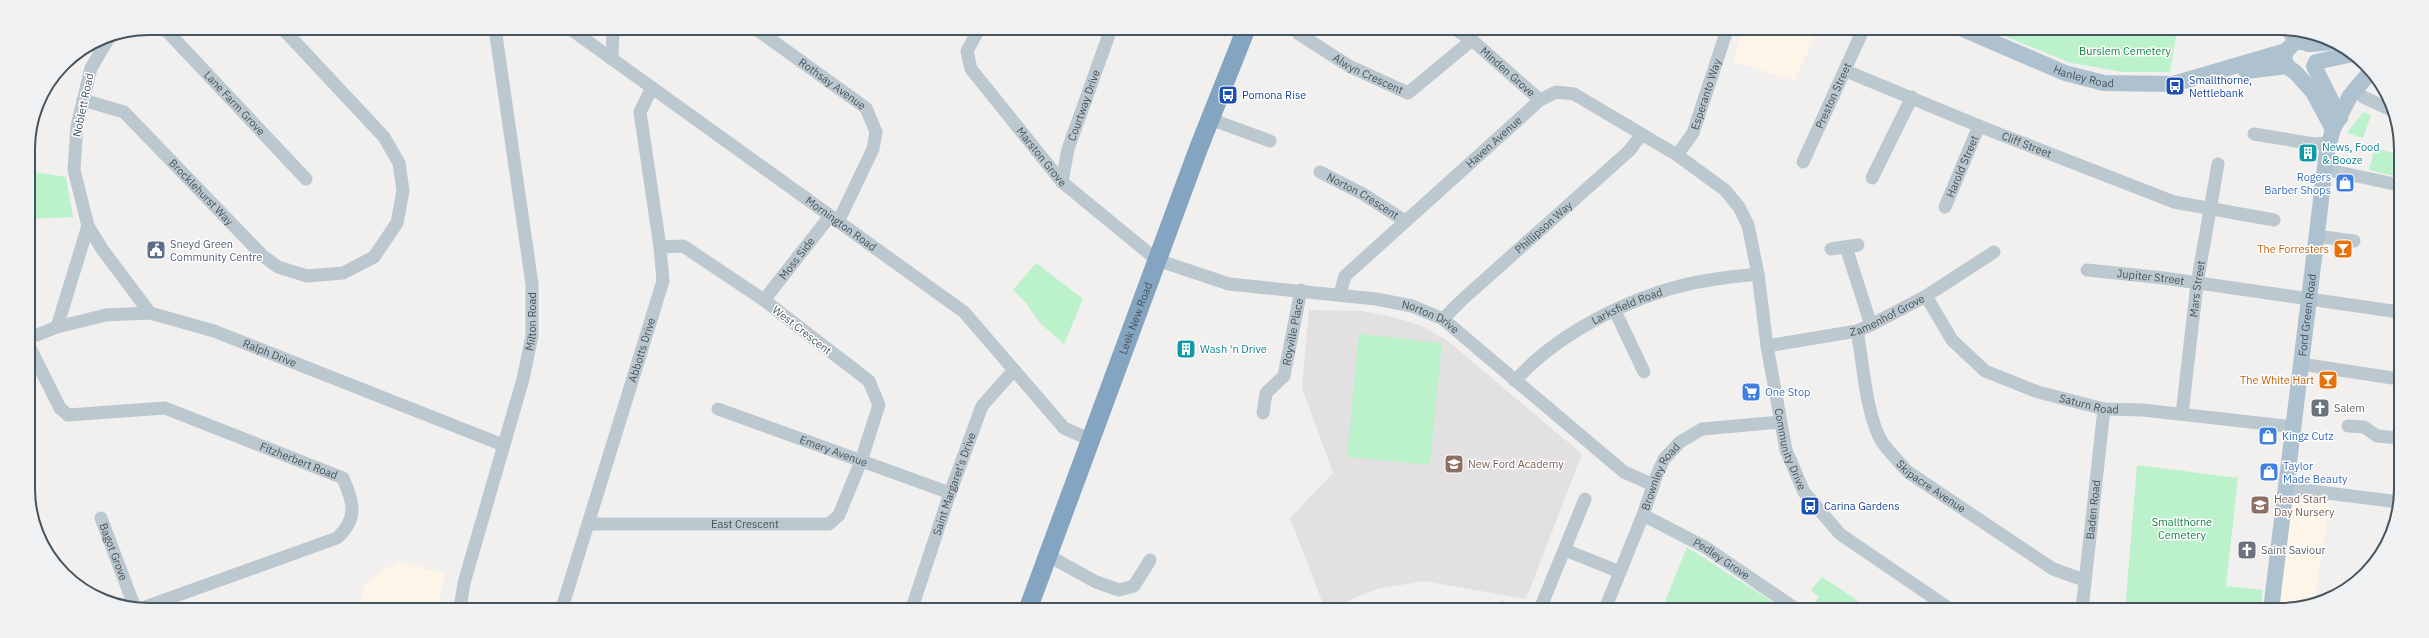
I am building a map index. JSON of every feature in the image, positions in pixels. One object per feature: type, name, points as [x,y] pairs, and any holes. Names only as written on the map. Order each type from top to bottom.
[{"type":"highway","name":"Leek New Road","points":[[1030,603],[1049,556],[1210,119],[1244,35]]},
{"type":"main road","name":"Hanley Road","points":[[1977,35],[2065,73],[2104,83],[2173,84],[2293,51]]},
{"type":"main road","points":[[2293,51],[2324,44]]},
{"type":"main road","points":[[2293,51],[2315,52],[2315,64],[2334,130]]},
{"type":"main road","points":[[2293,51],[2305,73],[2315,64],[2346,56]]},
{"type":"main road","points":[[2293,51],[2334,130]]},
{"type":"main road","name":"Ford Green Road","points":[[2272,603],[2287,488],[2324,169],[2334,130],[2350,96],[2368,75]]},
{"type":"main road","points":[[2334,130],[2375,85]]},
{"type":"street","name":"Lane Farm Grove","points":[[171,35],[306,179]]},
{"type":"street","name":"Brocklehurst Way","points":[[83,100],[124,112],[263,256],[278,268],[307,276],[343,273],[374,257],[397,223],[402,191],[399,163],[384,137],[289,35]]},
{"type":"street","name":"Milton Road","points":[[461,603],[464,583],[523,379],[532,336],[534,316],[532,284],[496,35]]},
{"type":"street","name":"Mornington Road","points":[[579,35],[964,312],[1064,428],[1091,440]]},
{"type":"street","points":[[612,59],[613,35]]},
{"type":"street","name":"Rothsay Avenue","points":[[764,35],[866,108],[876,132],[873,149],[834,219]]},
{"type":"street","name":"Marston Grove","points":[[976,35],[967,51],[971,69],[1062,182],[1157,260]]},
{"type":"street","name":"Courtway Drive","points":[[1062,182],[1068,149],[1109,35]]},
{"type":"street","name":"Alwyn Crescent","points":[[1301,35],[1349,66],[1408,93],[1472,40]]},
{"type":"street","name":"Minden Grove","points":[[1464,35],[1472,40],[1540,100]]},
{"type":"street","name":"Esperanto Way","points":[[1677,155],[1693,133],[1725,35]]},
{"type":"street","name":"Preston Street","points":[[1803,162],[1846,71],[1861,35]]},
{"type":"street","name":"Noblett Road","points":[[105,44],[91,68],[83,100],[77,126],[74,170],[88,226],[102,249],[150,313]]},
{"type":"street","name":"Cliff Street","points":[[1846,71],[1979,126],[2177,203],[2274,220]]},
{"type":"street","name":"Abbotts Drive","points":[[564,603],[663,281],[660,248],[640,112],[652,88]]},
{"type":"street","name":"Haven Avenue","points":[[1340,294],[1345,276],[1540,100],[1556,92],[1574,94],[1677,155]]},
{"type":"street","points":[[1872,178],[1912,97]]},
{"type":"street","points":[[2364,97],[2386,107]]},
{"type":"street","points":[[1210,119],[1270,141]]},
{"type":"street","name":"Harold Street","points":[[1945,207],[1979,126]]},
{"type":"street","points":[[2254,134],[2314,144],[2334,130]]},
{"type":"street","name":"Phillipson Way","points":[[1444,319],[1463,299],[1629,151],[1641,135]]},
{"type":"street","name":"Community Drive","points":[[1677,155],[1724,190],[1739,207],[1748,225],[1758,274],[1767,346],[1780,422],[1786,450],[1804,492],[1830,524],[1887,567],[1941,603]]},
{"type":"street","name":"Mars Street","points":[[2182,414],[2197,284],[2218,164]]},
{"type":"street","points":[[2324,169],[2394,184]]},
{"type":"street","name":"Norton Crescent","points":[[1320,172],[1363,194],[1405,221]]},
{"type":"street","name":"Moss Side","points":[[764,300],[834,219]]},
{"type":"street","points":[[57,327],[88,226]]},
{"type":"street","points":[[2316,236],[2349,237]]},
{"type":"street","name":"West Crescent","points":[[660,248],[683,246],[764,300],[869,381],[879,405],[861,461]]},
{"type":"street","points":[[1830,249],[1852,246],[1871,325]]},
{"type":"street","name":"Zamenhof Grove","points":[[1767,346],[1857,331],[1926,296],[1994,252]]},
{"type":"street","name":"Norton Drive","points":[[1157,260],[1229,284],[1340,294],[1412,306],[1444,319],[1515,381],[1624,472],[1653,485]]},
{"type":"street","name":"Jupiter Street","points":[[2087,270],[2394,311]]},
{"type":"street","name":"Larksfield Road","points":[[1515,381],[1532,362],[1580,328],[1615,311],[1674,288],[1709,280],[1758,274]]},
{"type":"street","name":"Royville Place","points":[[1263,413],[1266,393],[1284,376],[1301,290]]},
{"type":"street","name":"Saturn Road","points":[[1926,296],[1952,340],[1985,371],[2038,392],[2104,409],[2182,414],[2294,427]]},
{"type":"street","points":[[1615,311],[1644,372]]},
{"type":"street","name":"Ralph Drive","points":[[35,336],[57,327],[106,315],[150,313],[214,331],[504,445]]},
{"type":"street","name":"Skipacre Avenue","points":[[1857,331],[1873,421],[1882,441],[1908,472],[2053,569],[2084,580]]},
{"type":"street","name":"Fitzherbert Road","points":[[35,358],[60,408],[68,415],[166,408],[343,478],[353,501],[350,522],[336,538],[156,603]]},
{"type":"street","points":[[2301,364],[2394,378]]},
{"type":"street","name":"Saint Margaret's Drive","points":[[914,603],[950,493],[982,406],[1014,370]]},
{"type":"street","name":"Emery Avenue","points":[[718,409],[950,493]]},
{"type":"street","name":"Baden Road","points":[[2082,603],[2104,409]]},
{"type":"street","name":"Brownley Road","points":[[1607,603],[1664,459],[1680,442],[1702,429],[1728,425],[1780,422]]},
{"type":"street","points":[[2348,426],[2364,422],[2377,436],[2394,438]]},
{"type":"street","name":"East Crescent","points":[[589,524],[829,524],[840,515],[861,461]]},
{"type":"street","points":[[2287,488],[2393,501]]},
{"type":"street","points":[[1543,603],[1585,499]]},
{"type":"street","name":"Pedley Grove","points":[[1643,515],[1705,547],[1787,603]]},
{"type":"street","name":"Bagot Grove","points":[[101,518],[133,602]]},
{"type":"street","points":[[1565,550],[1620,572]]},
{"type":"street","points":[[1049,556],[1096,582],[1119,590],[1134,586],[1150,560]]},
{"type":"shaded area","points":[[1741,35],[1816,35],[1794,81],[1733,61]]},
{"type":"shaded area","name":"New Ford Academy","points":[[1309,310],[1362,311],[1397,318],[1424,327],[1448,341],[1582,454],[1526,599],[1424,581],[1377,589],[1354,598],[1347,603],[1323,603],[1290,518],[1333,473],[1302,388]]},
{"type":"shaded area","points":[[2293,498],[2330,501],[2315,598],[2303,601],[2278,603]]},
{"type":"shaded area","points":[[398,561],[445,574],[438,603],[359,603],[365,583]]},
{"type":"green space","name":"Burslem Cemetery","points":[[2001,35],[2176,35],[2170,72],[2123,72],[2071,63]]},
{"type":"green space","points":[[2363,112],[2371,115],[2363,138],[2347,133]]},
{"type":"green space","points":[[2375,148],[2394,154],[2394,176],[2369,170]]},
{"type":"green space","points":[[35,172],[66,177],[73,217],[35,219]]},
{"type":"green space","points":[[1036,263],[1083,299],[1064,344],[1040,323],[1026,303],[1013,290]]},
{"type":"green space","points":[[1359,334],[1442,343],[1430,465],[1347,457]]},
{"type":"green space","name":"Smallthorne Cemetery","points":[[2137,465],[2238,478],[2226,586],[2263,590],[2261,603],[2126,603]]},
{"type":"green space","points":[[1687,547],[1775,603],[1664,603]]},
{"type":"green space","points":[[1822,577],[1859,603],[1815,603],[1819,597],[1811,590]]},
{"type":"place","name":"Smallthorne, Nettlebank","points":[[2175,86]]},
{"type":"place","name":"Pomona Rise","points":[[1228,95]]},
{"type":"place","name":"News, Food & Booze","points":[[2308,153]]},
{"type":"place","name":"Rogers Barber Shops","points":[[2345,183]]},
{"type":"place","name":"The Forresters","points":[[2343,249]]},
{"type":"place","name":"Sneyd Green Community Centre","points":[[156,250]]},
{"type":"place","name":"Wash 'n Drive","points":[[1186,349]]},
{"type":"place","name":"The White Hart","points":[[2328,380]]},
{"type":"place","name":"One Stop","points":[[1751,392]]},
{"type":"place","name":"Salem","points":[[2320,408]]},
{"type":"place","name":"Kingz Cutz","points":[[2268,436]]},
{"type":"place","name":"New Ford Academy","points":[[1454,464]]},
{"type":"place","name":"Taylor Made Beauty","points":[[2269,472]]},
{"type":"place","name":"Head Start Day Nursery","points":[[2260,505]]},
{"type":"place","name":"Carina Gardens","points":[[1810,506]]},
{"type":"place","name":"Saint Saviour","points":[[2247,550]]}]
